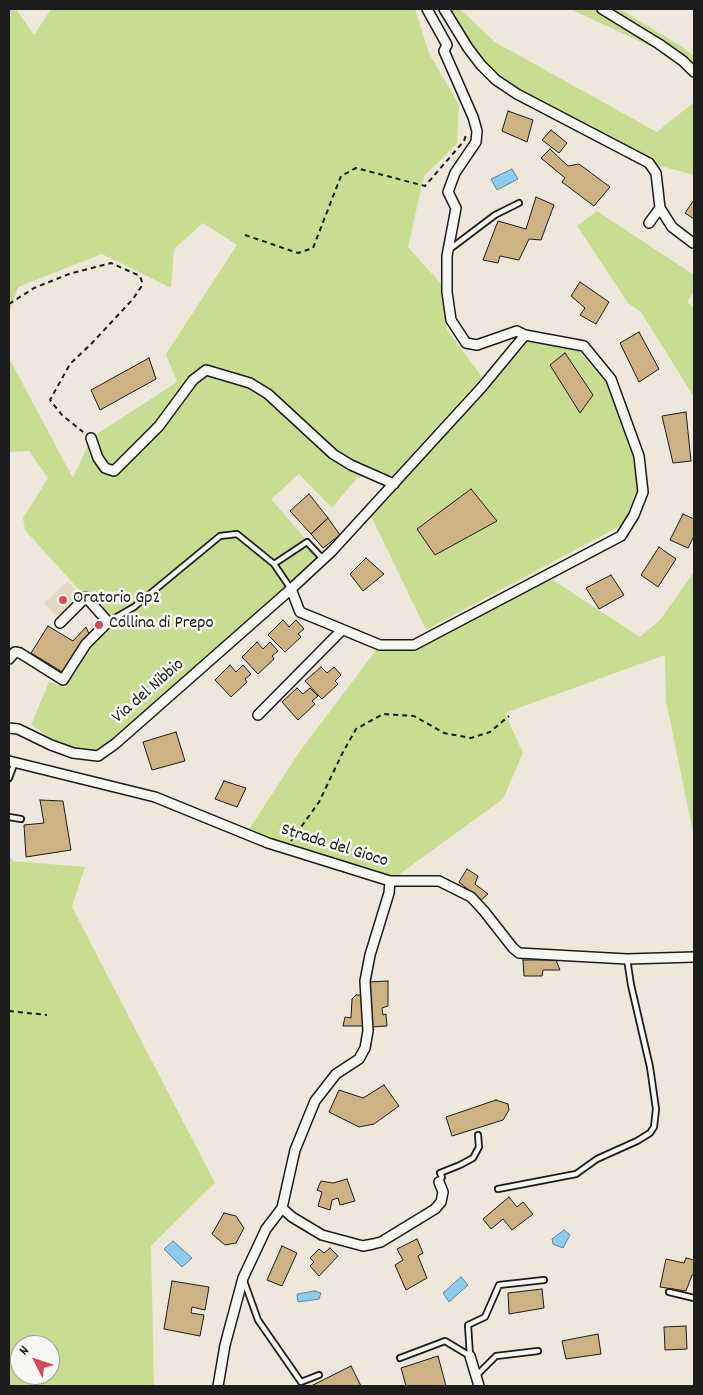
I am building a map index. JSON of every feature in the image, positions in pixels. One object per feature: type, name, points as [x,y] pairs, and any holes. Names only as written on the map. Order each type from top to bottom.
[{"type":"street","points":[[291,589],[300,612],[380,645],[414,645],[621,536],[634,515],[643,492],[638,456],[611,380],[584,346],[525,335],[517,331],[477,345],[466,343],[451,320],[447,292],[448,250],[456,208],[448,192],[455,173],[476,142],[477,132],[473,117],[444,51],[447,45],[428,9]]},
{"type":"street","points":[[444,9],[468,48],[496,80],[517,94],[649,163],[656,173],[660,208],[672,227],[694,243]]},
{"type":"street","points":[[602,9],[660,44],[694,72]]},
{"type":"street","points":[[649,223],[660,208]]},
{"type":"street","name":"Via del Nibbio","points":[[9,728],[18,729],[73,753],[98,756],[115,744],[323,559],[482,387],[525,335]]},
{"type":"street","points":[[91,438],[98,458],[105,468],[114,471],[158,426],[193,380],[206,370],[250,383],[268,394],[333,454],[351,465],[394,484]]},
{"type":"street","points":[[9,659],[15,652],[20,653],[63,680],[86,644],[108,622],[86,597],[60,623]]},
{"type":"street","points":[[258,714],[342,630]]},
{"type":"street","name":"Strada del Gioco","points":[[12,762],[155,796],[268,843],[390,881],[439,881],[470,897],[484,911],[512,948],[519,953],[627,958],[694,957]]},
{"type":"street","points":[[218,1386],[225,1345],[243,1278],[266,1229],[282,1208],[295,1150],[316,1101],[336,1074],[359,1059],[365,1048],[368,1031],[365,981],[370,955],[389,893],[390,881]]},
{"type":"street","points":[[282,1208],[292,1217],[322,1235],[363,1246],[381,1242],[435,1209],[441,1202],[443,1192],[439,1182]]},
{"type":"street","points":[[470,1356],[479,1386]]},
{"type":"lane","points":[[448,250],[495,215],[519,203]]},
{"type":"lane","points":[[108,622],[134,607],[220,536],[236,534],[274,564],[291,589]]},
{"type":"lane","points":[[274,564],[307,542],[323,559]]},
{"type":"lane","points":[[9,778],[12,762]]},
{"type":"lane","points":[[9,816],[21,819]]},
{"type":"lane","points":[[498,1189],[576,1174],[597,1159],[637,1141],[650,1133],[654,1127],[656,1109],[650,1067],[631,985],[627,958]]},
{"type":"lane","points":[[439,1182],[442,1177],[440,1173],[473,1158],[480,1147],[478,1135]]},
{"type":"lane","points":[[243,1278],[258,1320],[301,1382],[319,1375]]},
{"type":"lane","points":[[470,1356],[468,1325],[485,1316],[499,1285],[544,1280]]},
{"type":"lane","points":[[669,1292],[694,1298]]},
{"type":"lane","points":[[400,1358],[445,1340],[470,1356]]},
{"type":"lane","points":[[476,1376],[496,1356],[538,1351]]},
{"type":"path","points":[[245,235],[298,253],[313,248],[341,176],[356,168],[425,186],[464,141],[467,133]]},
{"type":"path","points":[[9,304],[34,288],[70,274],[112,263],[140,276],[141,287],[133,299],[70,364],[50,400],[62,415],[91,438]]},
{"type":"path","points":[[286,849],[319,802],[356,729],[383,714],[414,716],[444,733],[471,738],[490,732],[509,716]]},
{"type":"path","points":[[9,1011],[47,1015]]},
{"type":"shaded area","name":"Oratorio Gp2","points":[[68,581],[82,596],[58,618],[44,603]]},
{"type":"green space","points":[[9,9],[16,9],[34,35],[51,9],[415,9],[429,53],[459,105],[457,144],[424,176],[408,247],[443,286],[447,330],[482,377],[393,475],[358,477],[332,508],[299,474],[271,499],[323,559],[98,756],[73,753],[31,725],[49,682],[65,687],[108,622],[25,530],[23,518],[48,478],[29,451],[9,452],[9,358],[73,478],[91,438],[177,382],[166,354],[237,245],[203,223],[174,249],[171,288],[102,254],[18,287],[9,314]]},
{"type":"green space","points":[[444,9],[460,9],[495,42],[657,132],[694,102],[694,175],[649,163],[496,80]]},
{"type":"green space","points":[[570,9],[620,9],[694,56],[694,80],[663,52]]},
{"type":"green space","points":[[597,211],[694,275],[694,292],[687,302],[694,308],[694,397],[641,312],[628,303],[577,226]]},
{"type":"green space","points":[[527,335],[579,351],[611,389],[643,487],[622,525],[426,630],[371,516]]},
{"type":"green space","points":[[694,572],[694,837],[666,701],[665,655],[505,713],[523,753],[503,799],[390,881],[246,834],[300,751],[380,645],[414,645],[545,575],[640,637],[660,620]]},
{"type":"green space","points":[[9,856],[13,861],[85,867],[72,907],[215,1183],[151,1246],[154,1386],[9,1386]]},
{"type":"water","points":[[512,169],[518,179],[497,190],[491,179]]},
{"type":"water","points":[[564,1230],[570,1235],[563,1248],[553,1244],[552,1239]]},
{"type":"water","points":[[173,1241],[192,1258],[182,1267],[164,1249]]},
{"type":"water","points":[[461,1277],[468,1285],[449,1302],[443,1293]]},
{"type":"water","points":[[315,1291],[321,1293],[319,1299],[298,1302],[297,1294]]},
{"type":"building","points":[[508,111],[533,120],[527,142],[502,131]]},
{"type":"building","points":[[551,130],[567,143],[559,153],[542,140]]},
{"type":"building","points":[[550,149],[568,166],[579,164],[610,187],[594,206],[562,182],[565,178],[541,158]]},
{"type":"building","points":[[536,197],[554,205],[541,240],[529,239],[519,260],[500,256],[498,263],[483,260],[498,221],[526,229]]},
{"type":"building","points":[[694,200],[694,219],[685,213]]},
{"type":"building","points":[[580,282],[609,302],[596,324],[580,315],[585,308],[571,296]]},
{"type":"building","points":[[639,332],[659,369],[639,382],[620,343]]},
{"type":"building","points":[[565,353],[593,395],[580,413],[550,365]]},
{"type":"building","points":[[149,358],[156,379],[100,410],[91,390]]},
{"type":"building","points":[[686,412],[691,461],[673,463],[662,416]]},
{"type":"building","points":[[471,489],[497,521],[435,555],[417,529]]},
{"type":"building","points":[[309,494],[328,518],[311,534],[290,511]]},
{"type":"building","points":[[683,514],[694,519],[694,536],[688,548],[670,540]]},
{"type":"building","points":[[328,518],[340,535],[323,548],[311,534]]},
{"type":"building","points":[[659,547],[676,559],[658,587],[641,575]]},
{"type":"building","points":[[366,558],[384,574],[363,591],[350,574]]},
{"type":"building","points":[[611,575],[624,595],[599,609],[586,588]]},
{"type":"building","points":[[283,620],[289,627],[296,620],[304,629],[298,634],[301,637],[285,652],[268,635]]},
{"type":"building","points":[[48,626],[73,641],[86,627],[90,636],[64,673],[31,653]]},
{"type":"building","points":[[257,642],[263,649],[270,642],[278,651],[272,656],[274,659],[258,674],[242,657]]},
{"type":"building","points":[[230,665],[236,672],[243,665],[251,674],[245,679],[247,682],[231,697],[215,680]]},
{"type":"building","points":[[321,667],[327,673],[334,667],[341,675],[335,681],[338,684],[322,699],[305,681]]},
{"type":"building","points":[[297,688],[303,694],[310,688],[318,696],[312,701],[315,704],[298,720],[282,702]]},
{"type":"building","points":[[176,732],[185,761],[152,770],[143,742]]},
{"type":"building","points":[[224,781],[246,788],[237,807],[215,799]]},
{"type":"building","points":[[40,800],[63,801],[71,850],[26,857],[24,825],[44,823]]},
{"type":"building","points":[[467,869],[478,876],[475,884],[488,894],[481,900],[459,882]]},
{"type":"building","points":[[523,960],[556,960],[560,970],[543,970],[542,976],[524,976]]},
{"type":"building","points":[[388,981],[388,1006],[382,1008],[383,1015],[386,1014],[387,1026],[371,1027],[368,982]]},
{"type":"building","points":[[356,995],[364,995],[365,1026],[343,1026],[345,1017],[351,1018],[352,999]]},
{"type":"building","points":[[384,1085],[399,1106],[374,1124],[359,1127],[329,1112],[339,1090],[363,1098]]},
{"type":"building","points":[[496,1100],[508,1104],[509,1110],[503,1120],[452,1136],[446,1117]]},
{"type":"building","points":[[347,1179],[355,1201],[340,1205],[338,1198],[332,1200],[330,1210],[318,1206],[322,1192],[317,1190],[321,1181],[333,1183]]},
{"type":"building","points":[[509,1197],[517,1207],[523,1202],[533,1214],[512,1230],[503,1219],[491,1229],[483,1219]]},
{"type":"building","points":[[224,1213],[236,1216],[244,1228],[236,1243],[225,1245],[212,1234]]},
{"type":"building","points":[[417,1239],[423,1253],[418,1256],[427,1278],[406,1290],[395,1265],[403,1260],[397,1249]]},
{"type":"building","points":[[282,1246],[297,1253],[282,1286],[267,1280]]},
{"type":"building","points":[[330,1248],[338,1256],[319,1276],[310,1266],[314,1262],[310,1258],[319,1249],[324,1253]]},
{"type":"building","points":[[686,1258],[694,1260],[694,1275],[692,1275],[686,1291],[660,1287],[666,1259],[684,1263]]},
{"type":"building","points":[[172,1281],[209,1287],[205,1310],[192,1307],[191,1313],[204,1315],[200,1336],[164,1329]]},
{"type":"building","points":[[542,1289],[544,1308],[509,1314],[508,1293]]},
{"type":"building","points":[[686,1326],[687,1349],[665,1350],[664,1327]]},
{"type":"building","points":[[598,1334],[601,1354],[566,1359],[562,1341]]},
{"type":"building","points":[[438,1356],[446,1386],[406,1386],[401,1368]]},
{"type":"building","points":[[351,1366],[361,1386],[311,1386]]},
{"type":"place","name":"Oratorio Gp2","points":[[63,600]]},
{"type":"place","name":"Collina di Prepo","points":[[99,625]]}]
